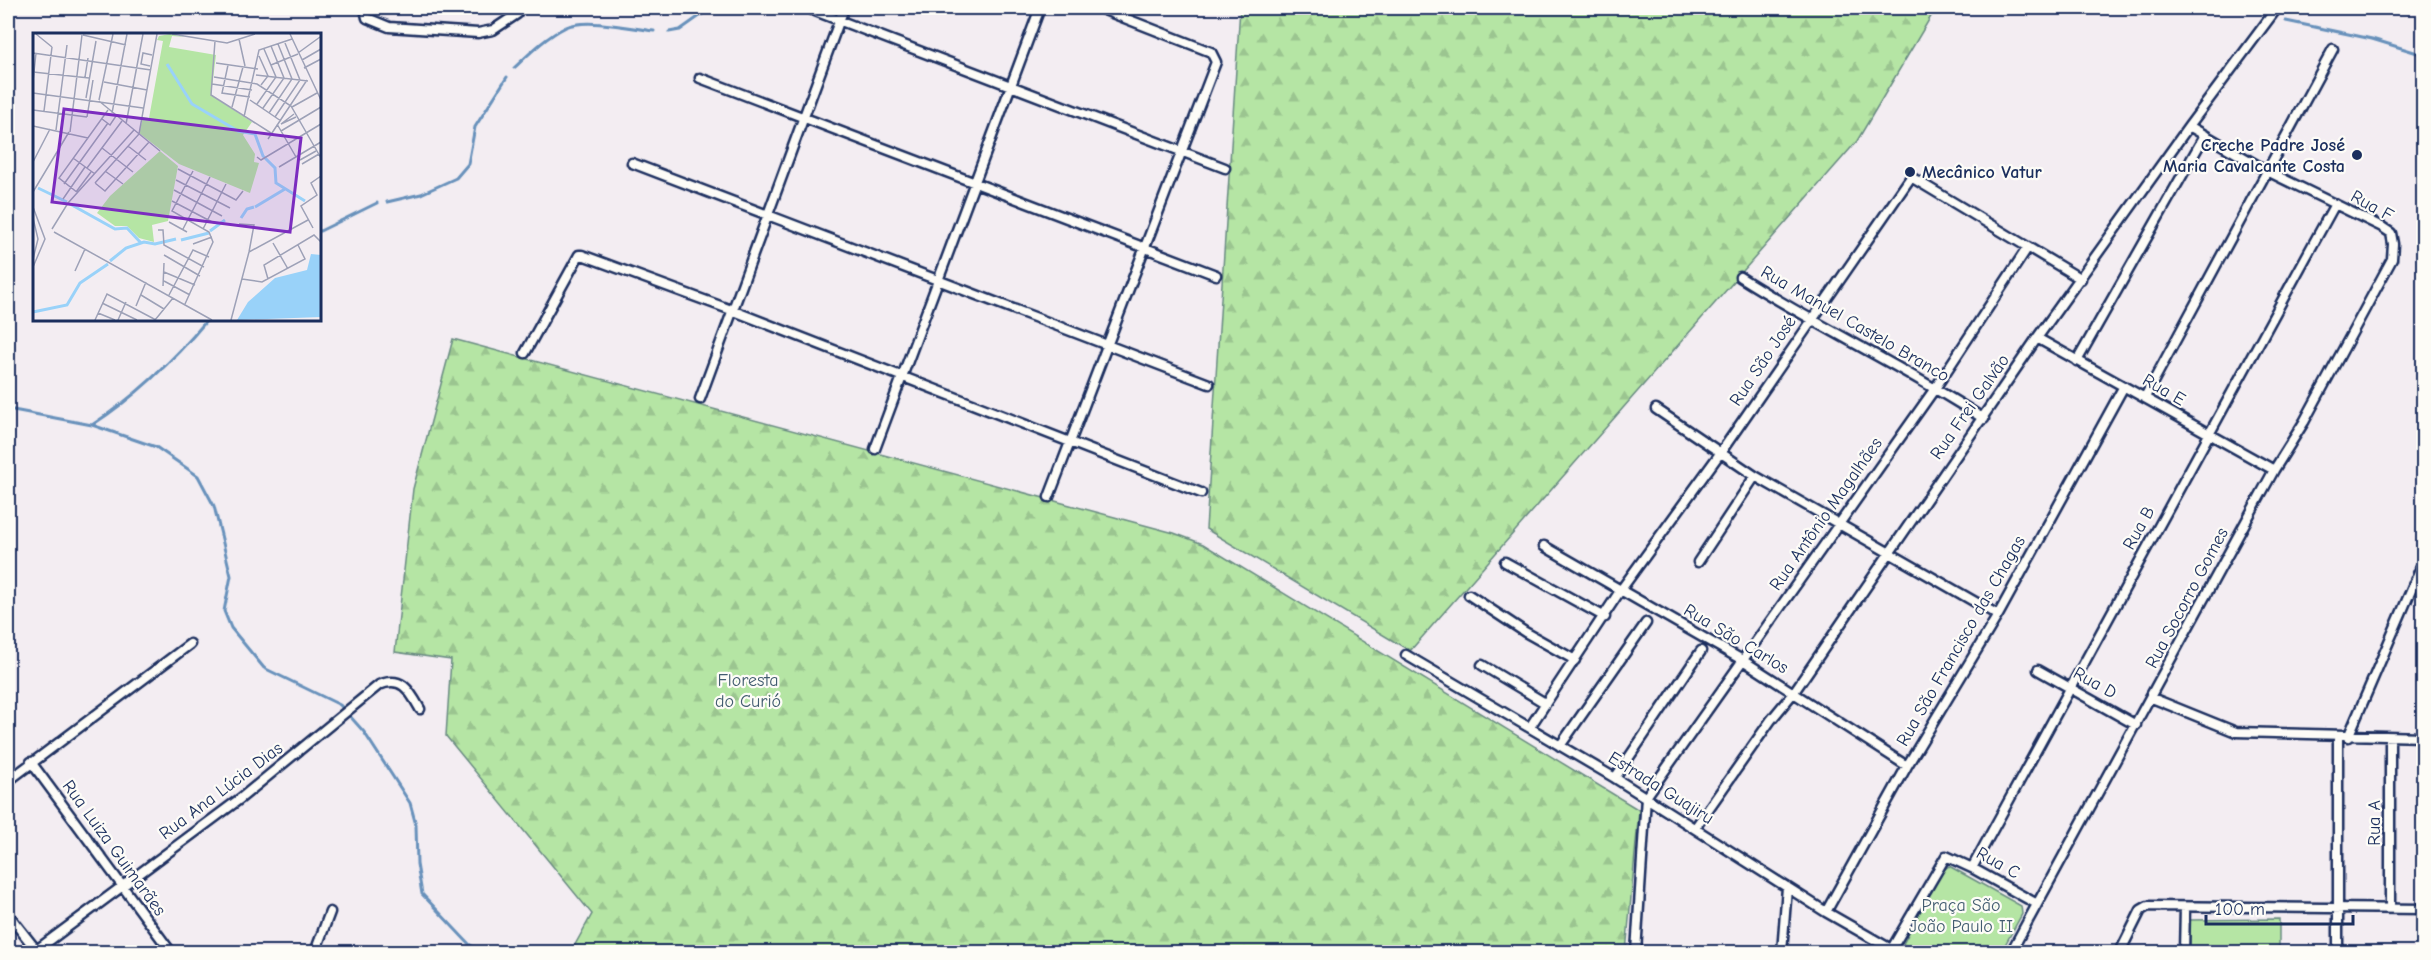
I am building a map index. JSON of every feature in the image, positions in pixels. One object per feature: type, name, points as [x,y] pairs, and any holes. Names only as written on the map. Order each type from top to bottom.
[{"type":"street","points":[[365,8],[368,18],[389,27],[478,33],[492,30],[517,14]]},
{"type":"street","points":[[807,8],[1225,168]]},
{"type":"street","points":[[700,399],[734,311],[766,214],[844,8]]},
{"type":"street","points":[[874,449],[1040,8]]},
{"type":"street","points":[[1049,497],[1216,57],[1211,52],[1099,8]]},
{"type":"street","name":"Rua Frei Galvão","points":[[1695,828],[1771,720],[1794,692],[1889,551],[1984,419],[2037,338],[2277,8]]},
{"type":"street","points":[[2145,397],[2334,49]]},
{"type":"street","points":[[700,78],[1216,275]]},
{"type":"street","name":"Rua F","points":[[2189,126],[2269,172],[2391,233],[2392,259]]},
{"type":"street","points":[[2078,361],[2205,135]]},
{"type":"street","points":[[632,163],[1209,384]]},
{"type":"street","name":"Rua São José","points":[[1530,727],[1605,617],[1620,591],[1721,452],[1911,177],[2081,279]]},
{"type":"street","name":"Rua B","points":[[1972,867],[2335,204]]},
{"type":"street","name":"Rua Antônio Magalhães","points":[[1646,797],[1936,387],[2028,248]]},
{"type":"street","points":[[525,353],[579,255],[734,311],[1201,493]]},
{"type":"street","name":"Rua Socorro Gomes","points":[[2011,952],[2392,259]]},
{"type":"street","name":"Rua Manuel Castelo Branco","points":[[1740,277],[1811,320],[1936,387],[1984,419]]},
{"type":"street","name":"Rua E","points":[[2037,338],[2274,470]]},
{"type":"street","name":"Rua São Francisco das Chagas","points":[[1826,912],[1907,766],[1998,615],[2124,386]]},
{"type":"street","points":[[1656,409],[1755,476],[1998,615]]},
{"type":"street","points":[[1698,562],[1755,476]]},
{"type":"street","name":"Rua São Carlos","points":[[1544,546],[1744,661],[1907,766]]},
{"type":"street","points":[[2348,736],[2424,560]]},
{"type":"street","points":[[1506,562],[1605,617]]},
{"type":"street","points":[[1469,595],[1575,660]]},
{"type":"street","points":[[1560,746],[1646,623]]},
{"type":"street","points":[[8,781],[190,644]]},
{"type":"street","points":[[1615,778],[1701,651]]},
{"type":"street","name":"Estrada Guajiru","points":[[1406,655],[1615,778],[1826,912],[1894,951]]},
{"type":"street","points":[[1482,665],[1545,703]]},
{"type":"street","name":"Rua D","points":[[2038,670],[2136,725]]},
{"type":"street","name":"Rua Ana Lúcia Dias","points":[[36,952],[266,778],[379,685],[393,681],[405,685],[420,709]]},
{"type":"street","points":[[2152,698],[2211,724],[2236,732],[2424,738]]},
{"type":"street","points":[[2338,736],[2338,952]]},
{"type":"street","name":"Rua A","points":[[2390,737],[2390,908]]},
{"type":"street","name":"Rua Luiza Guimarães","points":[[31,762],[169,952]]},
{"type":"street","points":[[1636,952],[1646,797]]},
{"type":"street","name":"Rua C","points":[[1894,951],[1942,859],[1948,856],[2037,904]]},
{"type":"street","points":[[1782,952],[1787,887]]},
{"type":"street","points":[[2120,952],[2141,910],[2148,906],[2424,909]]},
{"type":"street","points":[[2184,952],[2185,907]]},
{"type":"street","points":[[315,952],[330,912]]},
{"type":"street","points":[[8,914],[36,952]]},
{"type":"green space","points":[[1240,8],[1936,8],[1857,141],[1410,651],[1206,529]]},
{"type":"green space","name":"Floresta do Curió","points":[[453,339],[1174,533],[1203,544],[1639,810],[1626,952],[571,952],[592,914],[446,736],[451,660],[395,652],[413,489]]},
{"type":"green space","name":"Praça São João Paulo II","points":[[1949,866],[2021,906],[2022,914],[2001,952],[1914,952],[1903,944],[1941,872]]},
{"type":"green space","points":[[2279,919],[2279,952],[2190,952],[2190,920]]},
{"type":"waterway","points":[[669,32],[680,30],[711,8]]},
{"type":"waterway","points":[[2286,21],[2372,39],[2424,55]]},
{"type":"waterway","points":[[514,68],[552,36],[575,24],[609,24],[654,31]]},
{"type":"waterway","points":[[387,202],[421,194],[456,178],[468,164],[475,127],[507,77]]},
{"type":"waterway","points":[[321,231],[377,203]]},
{"type":"waterway","points":[[92,425],[153,377],[206,321]]},
{"type":"waterway","points":[[8,409],[92,425],[156,447],[198,476],[214,506],[231,576],[224,611],[231,628],[264,668],[340,705],[364,732],[410,803],[416,825],[417,864],[422,894],[470,945],[486,952]]},
{"type":"place","name":"Creche Padre José Maria Cavalcante Costa","points":[[2357,155]]},
{"type":"place","name":"Mecânico Vatur","points":[[1910,172]]}]
